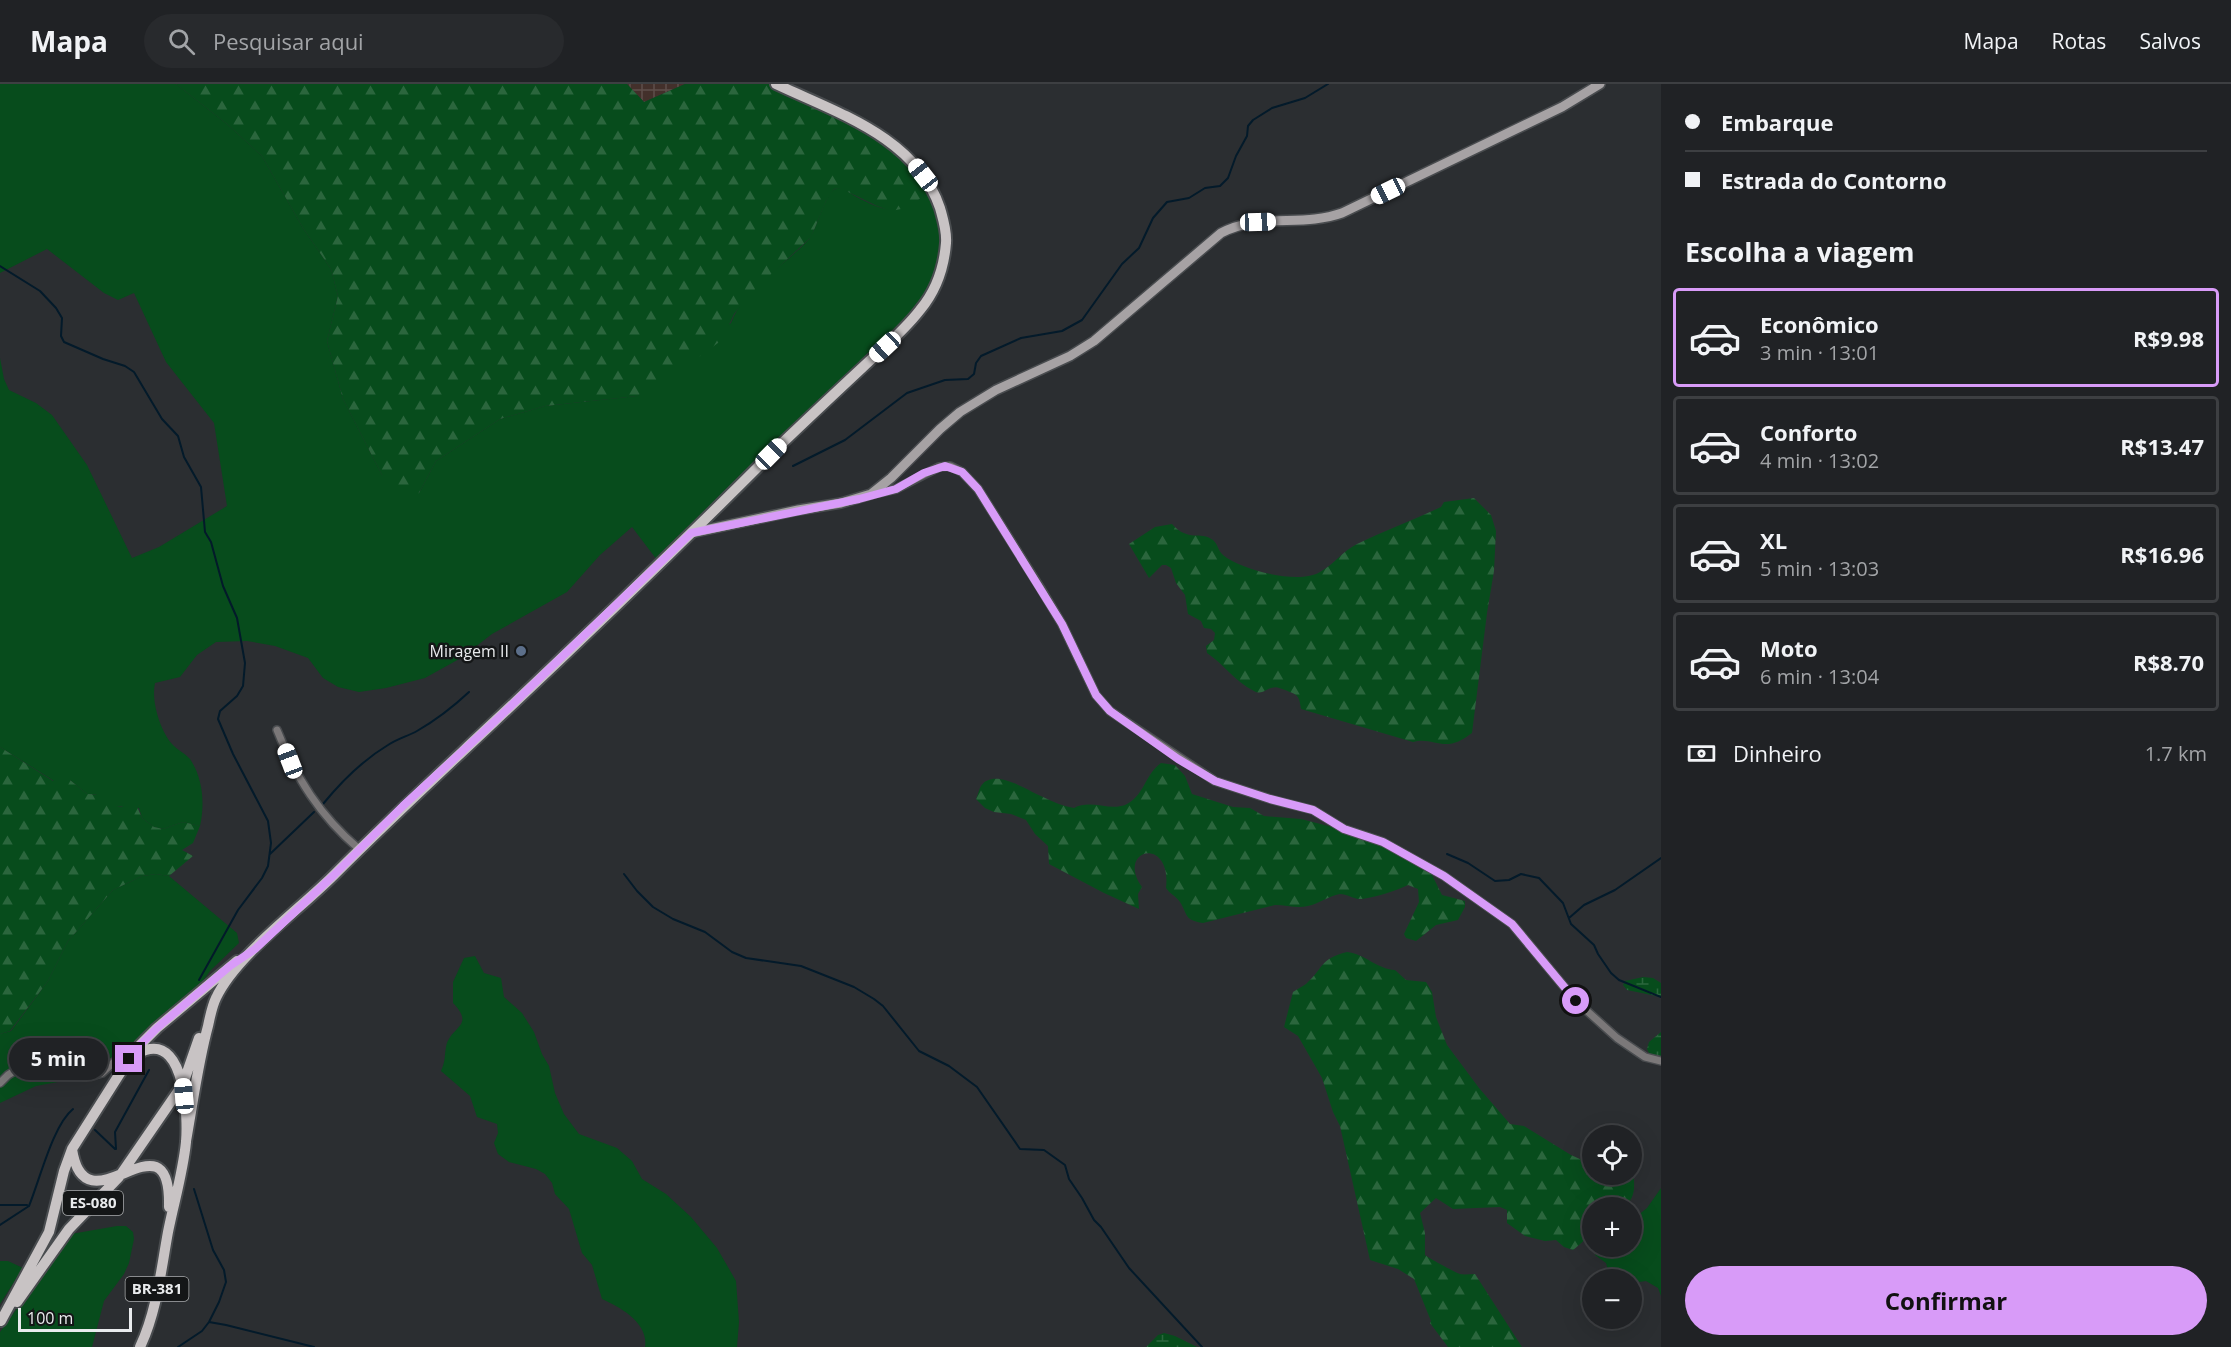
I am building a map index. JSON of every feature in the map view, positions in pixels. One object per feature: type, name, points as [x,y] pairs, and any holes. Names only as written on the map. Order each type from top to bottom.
[{"type":"main road","points":[[186,1140],[204,1041],[215,999],[229,977],[255,949],[920,311],[935,289],[943,267],[946,240],[944,222],[935,195],[911,159],[889,141],[866,128],[776,84]]},
{"type":"main road","name":"ES-080","points":[[1,1322],[49,1232],[64,1171],[72,1149],[129,1059],[157,1028],[230,966],[255,949]]},
{"type":"main road","name":"ES-080","points":[[1,1322],[21,1298],[69,1229],[119,1177],[183,1084],[205,1020],[215,999]]},
{"type":"main road","points":[[129,1059],[146,1050],[155,1049],[165,1053],[179,1071],[183,1084]]},
{"type":"main road","name":"BR-381","points":[[140,1347],[155,1299],[186,1140],[183,1084]]},
{"type":"main road","name":"BR-381","points":[[72,1149],[78,1170],[95,1181],[119,1177],[144,1165],[162,1170],[168,1180],[170,1190],[169,1228]]},
{"type":"street","points":[[871,494],[960,412],[996,390],[1086,347],[1134,309],[1221,233],[1235,226],[1250,223],[1310,220],[1342,213],[1482,147],[1600,84]]},
{"type":"street","points":[[691,533],[841,503],[896,489],[939,467],[950,466],[962,472],[978,489],[1041,589],[1062,624],[1096,695],[1110,711],[1178,759],[1215,781],[1313,810],[1344,829],[1383,842],[1444,876],[1512,924],[1576,1001],[1608,1031],[1638,1053],[1661,1061]]},
{"type":"street","points":[[278,730],[290,761],[313,801],[339,832],[359,849]]},
{"type":"street","points":[[0,1083],[30,1061],[53,1062],[92,1076],[102,1073],[114,1062],[129,1059]]},
{"type":"shaded area","points":[[627,84],[685,84],[644,102]]},
{"type":"green space","points":[[0,84],[176,84],[227,124],[262,156],[303,228],[331,269],[338,296],[327,341],[343,399],[382,475],[419,493],[436,461],[500,419],[545,406],[637,396],[731,323],[745,298],[809,239],[826,202],[838,188],[886,209],[909,205],[930,192],[942,218],[944,254],[923,304],[657,560],[632,527],[600,555],[567,592],[492,634],[461,658],[425,678],[386,688],[359,692],[338,687],[323,678],[308,658],[275,646],[247,641],[216,642],[197,655],[180,677],[155,683],[155,707],[160,723],[172,744],[190,759],[194,766],[198,774],[202,800],[200,826],[183,822],[163,829],[154,827],[142,818],[139,808],[117,806],[95,794],[87,794],[70,780],[54,781],[0,747],[0,358],[4,379],[9,390],[36,403],[52,415],[87,465],[132,558],[159,547],[227,506],[214,423],[166,362],[134,293],[118,300],[104,293],[47,249],[0,273]]},
{"type":"green space","points":[[176,84],[627,84],[644,102],[685,84],[769,84],[862,129],[900,154],[930,192],[906,208],[891,211],[844,190],[834,189],[826,201],[811,237],[749,295],[734,314],[722,340],[684,368],[637,396],[545,406],[500,419],[436,461],[419,493],[402,498],[382,475],[343,399],[327,341],[338,296],[331,269],[303,228],[262,156],[227,124]]},
{"type":"green space","points":[[1474,498],[1491,515],[1496,531],[1494,571],[1472,733],[1449,744],[1413,742],[1301,709],[1297,696],[1278,688],[1273,687],[1259,692],[1247,687],[1207,653],[1206,646],[1214,640],[1215,633],[1211,629],[1204,628],[1201,621],[1188,614],[1185,595],[1176,583],[1171,568],[1162,565],[1149,578],[1129,544],[1155,527],[1172,524],[1189,535],[1208,537],[1216,543],[1223,555],[1243,566],[1270,574],[1311,576],[1325,569],[1357,544],[1441,507],[1444,502]]},
{"type":"green space","points":[[0,747],[53,781],[60,776],[70,780],[87,794],[109,795],[117,806],[122,807],[127,802],[135,802],[142,818],[154,827],[163,829],[183,822],[200,826],[193,843],[182,850],[193,856],[169,876],[156,874],[142,876],[113,890],[68,941],[48,981],[10,1031],[0,1034]]},
{"type":"green space","points":[[1161,763],[1175,765],[1185,776],[1192,794],[1233,807],[1250,808],[1264,816],[1301,819],[1344,830],[1395,849],[1431,873],[1442,895],[1465,901],[1465,907],[1458,920],[1436,925],[1416,941],[1406,938],[1404,934],[1419,902],[1418,889],[1408,885],[1368,898],[1359,899],[1340,894],[1304,907],[1275,905],[1203,923],[1187,916],[1180,902],[1166,888],[1166,871],[1161,860],[1154,854],[1146,853],[1139,857],[1135,864],[1136,874],[1142,887],[1138,894],[1139,909],[1049,864],[1048,846],[1035,834],[1026,820],[1011,814],[994,812],[985,808],[976,799],[981,786],[994,779],[1011,782],[1051,801],[1074,808],[1086,805],[1113,807],[1125,805],[1136,797],[1151,773]]},
{"type":"green space","points":[[156,874],[169,876],[237,933],[239,943],[210,971],[193,996],[147,1033],[90,1072],[74,1079],[36,1086],[0,1103],[0,1034],[11,1031],[48,981],[68,941],[113,890],[142,876]]},
{"type":"green space","points":[[1353,953],[1382,967],[1395,970],[1406,980],[1426,982],[1432,992],[1436,1017],[1447,1045],[1510,1124],[1524,1126],[1582,1160],[1582,1185],[1634,1185],[1632,1197],[1582,1197],[1582,1242],[1573,1250],[1564,1247],[1556,1240],[1545,1241],[1525,1236],[1507,1223],[1507,1210],[1500,1207],[1453,1209],[1436,1198],[1420,1213],[1425,1233],[1425,1255],[1460,1274],[1475,1274],[1522,1347],[1448,1347],[1430,1323],[1414,1279],[1398,1269],[1370,1260],[1340,1126],[1322,1078],[1298,1036],[1284,1027],[1293,992],[1306,984],[1326,961],[1338,955]]},
{"type":"green space","points":[[475,956],[484,973],[501,978],[504,997],[522,1013],[534,1032],[549,1066],[555,1093],[564,1114],[579,1134],[617,1148],[632,1161],[642,1179],[666,1194],[691,1217],[717,1248],[736,1281],[739,1322],[737,1347],[645,1347],[645,1338],[638,1323],[625,1311],[602,1299],[592,1265],[582,1253],[569,1209],[555,1194],[552,1183],[545,1174],[536,1169],[509,1162],[498,1154],[494,1143],[498,1133],[497,1124],[477,1117],[470,1096],[441,1071],[448,1040],[462,1022],[462,1017],[453,1003],[453,982],[464,958]]},
{"type":"green space","points":[[1643,977],[1653,978],[1661,983],[1661,997],[1627,990],[1623,985],[1625,981]]},
{"type":"green space","points":[[1661,1032],[1661,1056],[1650,1055],[1647,1049],[1649,1042]]},
{"type":"green space","points":[[1661,1188],[1661,1296],[1658,1288],[1646,1281],[1642,1282],[1642,1269],[1608,1269],[1606,1263],[1598,1257],[1642,1257],[1642,1212]]},
{"type":"green space","points":[[126,1226],[133,1232],[134,1239],[124,1274],[104,1301],[92,1347],[0,1347],[0,1332],[71,1234]]},
{"type":"green space","points":[[0,1261],[8,1261],[23,1268],[0,1304]]},
{"type":"green space","points":[[1164,1333],[1197,1347],[1146,1347],[1158,1335]]},
{"type":"waterway","points":[[793,466],[845,440],[907,393],[945,380],[968,379],[974,374],[976,363],[981,356],[1021,338],[1062,331],[1082,320],[1122,264],[1139,248],[1153,218],[1167,202],[1189,198],[1205,188],[1220,186],[1228,178],[1247,136],[1248,126],[1253,120],[1272,108],[1305,98],[1328,84]]},
{"type":"waterway","points":[[0,266],[40,291],[56,308],[62,318],[61,336],[64,342],[125,366],[134,372],[162,419],[178,436],[184,457],[201,487],[205,532],[211,542],[223,586],[237,618],[245,663],[243,686],[237,696],[220,711],[218,719],[233,754],[268,821],[271,843],[268,866],[262,878],[238,910],[199,980]]},
{"type":"waterway","points":[[323,804],[370,757],[431,722],[469,692]]},
{"type":"waterway","points":[[270,854],[314,812]]},
{"type":"waterway","points":[[1447,854],[1468,863],[1495,881],[1509,880],[1521,874],[1539,878],[1563,903],[1571,924],[1594,945],[1611,973],[1619,980],[1661,997]]},
{"type":"waterway","points":[[1569,918],[1584,905],[1615,890],[1661,858]]},
{"type":"waterway","points":[[624,874],[653,907],[673,919],[705,932],[732,952],[746,958],[801,966],[854,987],[883,1006],[919,1051],[949,1066],[977,1087],[1020,1149],[1044,1150],[1065,1165],[1069,1179],[1094,1220],[1129,1268],[1202,1347]]},
{"type":"waterway","points":[[116,1149],[115,1132],[149,1070]]},
{"type":"waterway","points":[[29,1206],[53,1140],[59,1127],[73,1109]]},
{"type":"waterway","points":[[95,1130],[115,1149]]},
{"type":"waterway","points":[[178,1347],[202,1331],[209,1322],[226,1282],[224,1270],[213,1250],[194,1189]]},
{"type":"waterway","points":[[0,1205],[27,1205]]},
{"type":"waterway","points":[[0,1225],[29,1206]]},
{"type":"waterway","points":[[209,1322],[314,1347]]},
{"type":"place","name":"Miragem II","points":[[521,651]]},
{"type":"route","points":[[129,1059],[157,1028],[230,966],[255,949],[691,533],[859,499],[896,489],[924,473],[945,466],[956,468],[968,476],[978,489],[1062,624],[1096,695],[1104,706],[1178,759],[1215,781],[1232,788],[1313,810],[1344,829],[1383,842],[1444,876],[1512,924],[1576,1001]]}]
